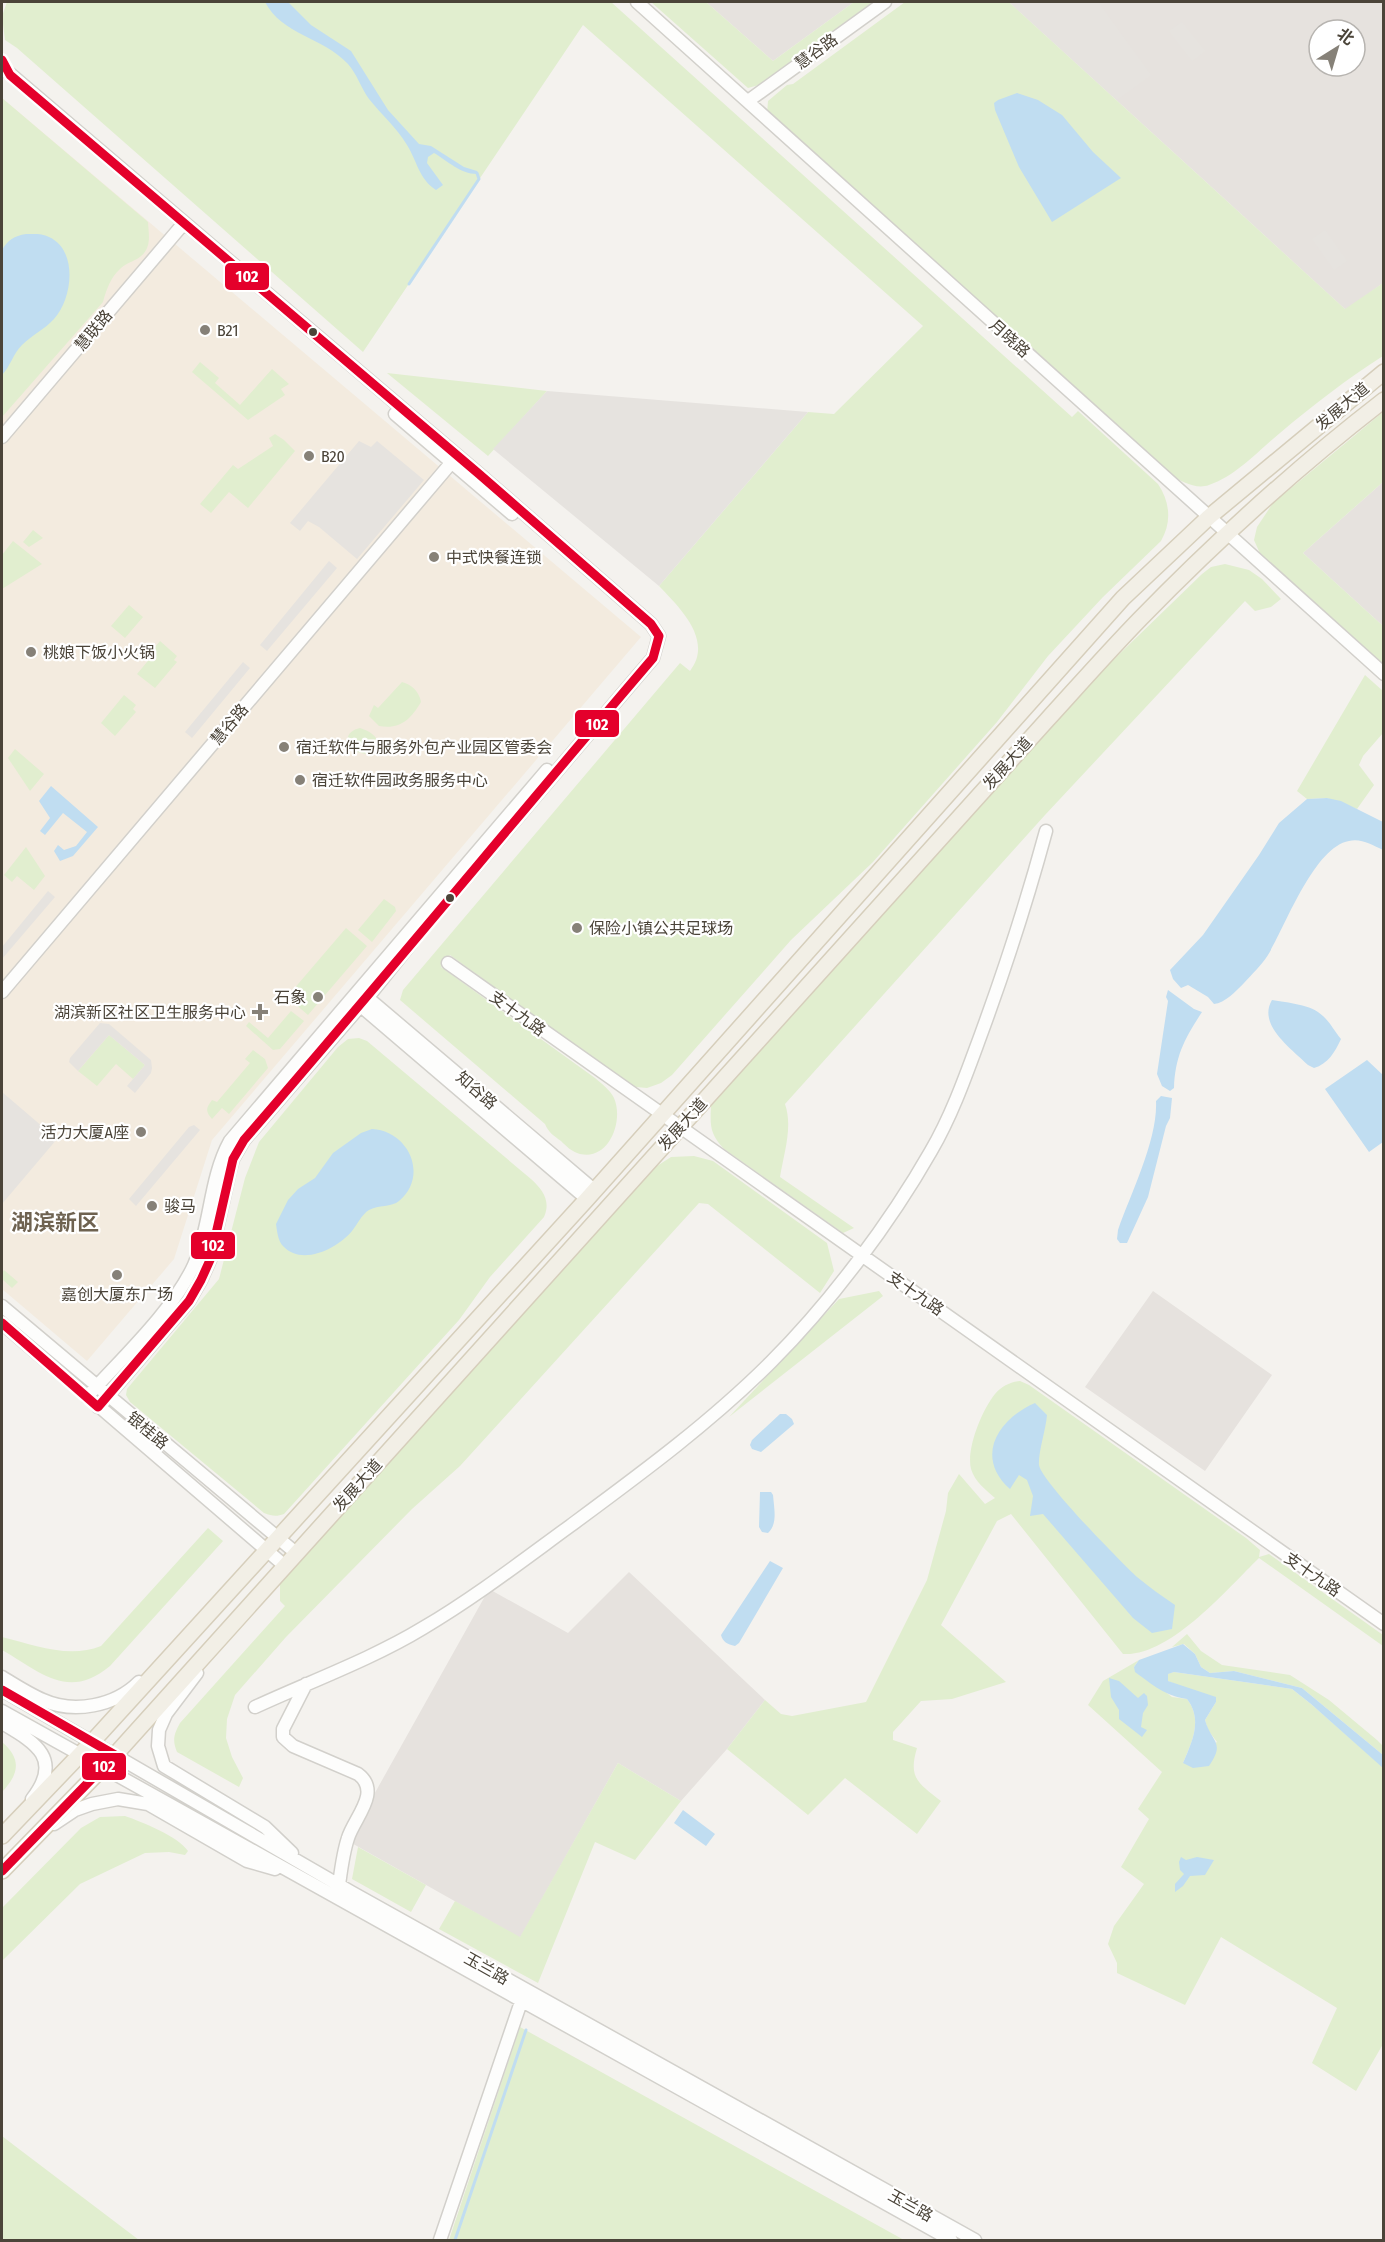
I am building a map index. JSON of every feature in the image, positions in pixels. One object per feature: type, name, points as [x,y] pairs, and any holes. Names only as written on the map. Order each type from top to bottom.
[{"type":"main road","name":"发展大道","points":[[3,1835],[93,1742],[663,1115],[1123,598],[1209,518],[1383,372]]},
{"type":"main road","name":"发展大道","points":[[2,1871],[115,1755],[1054,711],[1141,619],[1228,535],[1383,399]]},
{"type":"street","name":"月晓路","points":[[637,2],[1383,674]]},
{"type":"street","name":"慧谷路","points":[[748,101],[885,2]]},
{"type":"street","points":[[2,60],[4,77],[649,626],[651,638],[647,653],[637,666],[360,998],[237,1150],[230,1170],[210,1260],[201,1281],[189,1301],[98,1407]]},
{"type":"street","name":"慧联路","points":[[2,437],[181,226]]},
{"type":"street","name":"慧谷路","points":[[2,992],[455,459]]},
{"type":"street","points":[[255,1707],[422,1629],[551,1539],[641,1473],[717,1411],[771,1361],[833,1294],[904,1195],[932,1149],[948,1116],[1001,981],[1046,831]]},
{"type":"street","name":"支十九路","points":[[448,963],[1383,1624]]},
{"type":"street","points":[[87,1397],[172,1302],[185,1281],[200,1249],[221,1164],[230,1141],[360,998]]},
{"type":"street","name":"知谷路","points":[[360,998],[590,1195]]},
{"type":"street","name":"银桂路","points":[[2,1306],[296,1553]]},
{"type":"street","name":"银桂路","points":[[2,1323],[285,1566]]},
{"type":"street","points":[[2,1677],[44,1701],[62,1706],[90,1706],[109,1702],[128,1692],[220,1601]]},
{"type":"street","points":[[240,1616],[166,1714],[159,1730],[160,1758],[164,1766],[265,1827],[302,1871]]},
{"type":"street","points":[[306,1684],[283,1729],[283,1737],[293,1746],[358,1774],[364,1779],[367,1787],[367,1799],[348,1837],[339,1885]]},
{"type":"street","name":"玉兰路","points":[[2,1690],[115,1755],[302,1871],[339,1885],[523,1995],[975,2241]]},
{"type":"street","name":"玉兰路","points":[[2,1711],[102,1768],[302,1871],[951,2241]]},
{"type":"street","points":[[2,1723],[28,1739],[45,1757],[43,1779],[36,1793],[3,1835]]},
{"type":"street","points":[[18,1853],[56,1821],[75,1810],[118,1799],[148,1804],[247,1861],[302,1871]]},
{"type":"street","points":[[440,2241],[523,1995]]},
{"type":"shaded area","points":[[706,2],[854,2],[773,61]]},
{"type":"shaded area","points":[[1009,2],[1383,2],[1383,283],[1346,310]]},
{"type":"shaded area","points":[[1009,2],[1098,2],[1151,75],[1117,100]]},
{"type":"shaded area","points":[[1182,22],[1205,51],[1192,61],[1169,31]]},
{"type":"shaded area","points":[[2,98],[641,637],[212,1140],[174,1259],[87,1361],[2,1289]]},
{"type":"shaded area","points":[[1325,230],[1347,261],[1334,270],[1312,239]]},
{"type":"shaded area","points":[[547,391],[808,412],[659,586],[493,449]]},
{"type":"shaded area","points":[[359,441],[371,447],[377,441],[424,480],[357,559],[319,527],[308,521],[300,531],[290,523]]},
{"type":"shaded area","points":[[1383,482],[1383,626],[1303,553]]},
{"type":"shaded area","points":[[329,561],[337,568],[267,651],[260,645]]},
{"type":"shaded area","points":[[243,662],[250,668],[192,738],[185,732]]},
{"type":"shaded area","points":[[48,891],[55,897],[2,959],[2,947]]},
{"type":"shaded area","points":[[100,1023],[109,1024],[151,1060],[151,1073],[135,1093],[127,1086],[145,1065],[109,1035],[78,1071],[69,1062]]},
{"type":"shaded area","points":[[2,1092],[57,1139],[2,1204]]},
{"type":"shaded area","points":[[194,1125],[200,1130],[136,1206],[129,1199],[189,1127]]},
{"type":"shaded area","points":[[1153,1291],[1272,1375],[1205,1471],[1085,1387]]},
{"type":"shaded area","points":[[629,1572],[765,1700],[727,1749],[681,1801],[618,1763],[520,1938],[348,1841],[489,1589],[568,1633]]},
{"type":"green space","points":[[7,2],[611,2],[1072,417],[1078,411],[1158,484],[1162,491],[1167,505],[1168,519],[1161,541],[1103,597],[1048,656],[997,722],[873,862],[791,940],[672,1075],[661,1083],[647,1088],[636,1087],[606,1068],[450,955],[441,967],[595,1078],[610,1092],[617,1107],[615,1128],[612,1137],[599,1151],[590,1155],[580,1154],[567,1147],[552,1134],[545,1124],[400,1000],[403,990],[680,663],[690,671],[698,648],[696,636],[684,614],[659,586],[808,412],[834,414],[923,326],[583,25],[363,352],[17,48],[5,40],[2,16]]},
{"type":"green space","points":[[651,2],[706,2],[773,61],[854,2],[873,2],[759,85],[748,88]]},
{"type":"green space","points":[[905,2],[1009,2],[1345,309],[1383,283],[1383,356],[1330,393],[1228,476],[1209,485],[1199,486],[1170,475],[767,114],[768,101],[787,85],[793,84]]},
{"type":"green space","points":[[2,98],[148,222],[149,238],[145,252],[117,272],[109,284],[103,302],[2,417]]},
{"type":"green space","points":[[200,362],[219,378],[215,383],[240,405],[272,369],[289,384],[281,389],[285,395],[248,420],[192,372]]},
{"type":"green space","points":[[387,373],[547,391],[488,456]]},
{"type":"green space","points":[[1383,412],[1383,482],[1303,553],[1383,626],[1383,667],[1262,558],[1254,540],[1257,527],[1273,503]]},
{"type":"green space","points":[[275,434],[295,451],[248,508],[229,492],[211,513],[200,504],[233,465],[238,469],[273,446],[269,438]]},
{"type":"green space","points":[[33,530],[43,538],[29,547],[23,542]]},
{"type":"green space","points":[[13,541],[42,564],[2,589],[2,555]]},
{"type":"green space","points":[[1225,564],[1249,570],[1262,579],[1281,599],[1271,607],[1255,611],[1245,601],[1045,815],[785,1104],[788,1131],[780,1177],[854,1228],[843,1233],[724,1149],[712,1129],[711,1106],[1106,667],[1202,574],[1211,567]]},
{"type":"green space","points":[[129,605],[143,617],[125,638],[111,626]]},
{"type":"green space","points":[[160,641],[177,656],[174,660],[177,662],[155,688],[137,674],[152,656],[150,653]]},
{"type":"green space","points":[[1365,675],[1383,691],[1383,733],[1363,756],[1359,765],[1374,785],[1357,809],[1327,798],[1307,799],[1297,791]]},
{"type":"green space","points":[[402,682],[414,689],[421,702],[409,718],[399,725],[379,726],[369,716],[374,705],[378,708]]},
{"type":"green space","points":[[124,695],[136,705],[133,709],[136,712],[115,736],[101,723]]},
{"type":"green space","points":[[360,728],[372,734],[378,742],[379,745],[370,755],[357,752],[348,743],[350,733]]},
{"type":"green space","points":[[15,749],[44,774],[30,791],[8,758]]},
{"type":"green space","points":[[26,847],[45,876],[34,890],[17,876],[12,882],[4,875]]},
{"type":"green space","points":[[384,899],[395,907],[396,911],[372,942],[358,930]]},
{"type":"green space","points":[[346,928],[367,946],[308,1015],[287,997]]},
{"type":"green space","points":[[291,1011],[304,1021],[280,1049],[273,1050],[246,1026],[249,1022],[268,1038]]},
{"type":"green space","points":[[109,1035],[145,1065],[133,1079],[116,1064],[97,1086],[78,1071]]},
{"type":"green space","points":[[359,1038],[367,1041],[531,1179],[545,1196],[547,1206],[544,1217],[490,1277],[459,1320],[284,1514],[272,1515],[264,1513],[130,1402],[126,1395],[127,1389],[219,1279],[245,1178],[259,1142],[338,1047],[348,1039]]},
{"type":"green space","points":[[253,1050],[265,1059],[268,1068],[229,1114],[222,1108],[212,1119],[207,1112],[208,1105],[212,1100],[217,1102],[250,1063],[245,1059]]},
{"type":"green space","points":[[694,1156],[713,1161],[827,1243],[834,1271],[820,1293],[708,1204],[699,1203],[460,1466],[412,1509],[286,1637],[235,1695],[227,1719],[226,1738],[232,1757],[243,1778],[239,1787],[177,1752],[174,1737],[180,1723],[285,1606],[280,1601],[280,1581],[657,1166],[671,1157]]},
{"type":"green space","points":[[4,1270],[18,1282],[12,1288],[2,1279]]},
{"type":"green space","points":[[879,1291],[883,1296],[729,1417],[839,1299]]},
{"type":"green space","points":[[1020,1381],[1029,1385],[1246,1538],[1260,1550],[1259,1557],[1269,1554],[1383,1635],[1383,1646],[1259,1558],[1197,1619],[1178,1633],[1160,1645],[1141,1652],[1123,1654],[1011,1514],[997,1521],[941,1625],[1006,1682],[952,1699],[921,1701],[893,1732],[893,1740],[917,1748],[914,1766],[917,1779],[941,1801],[917,1834],[845,1778],[808,1815],[727,1749],[765,1700],[781,1714],[792,1716],[866,1702],[927,1580],[946,1511],[948,1493],[959,1474],[985,1504],[995,1498],[975,1478],[971,1469],[973,1441],[980,1419],[995,1394],[1006,1385]]},
{"type":"green space","points":[[208,1528],[223,1541],[110,1666],[95,1676],[81,1681],[68,1682],[55,1679],[42,1674],[2,1650],[2,1637],[64,1651],[89,1650],[101,1646]]},
{"type":"green space","points":[[1187,1634],[1201,1651],[1222,1665],[1290,1675],[1329,1700],[1377,1740],[1383,1746],[1383,1755],[1302,1688],[1234,1671],[1210,1673],[1201,1667],[1195,1654],[1184,1644],[1172,1647]]},
{"type":"green space","points":[[1139,1660],[1134,1667],[1172,1697],[1187,1699],[1192,1707],[1194,1731],[1183,1763],[1217,1742],[1208,1730],[1205,1720],[1216,1702],[1168,1681],[1167,1674],[1174,1672],[1292,1689],[1384,1768],[1383,2044],[1356,2091],[1312,2063],[1337,2008],[1221,1937],[1185,2005],[1117,1973],[1117,1963],[1108,1944],[1114,1926],[1144,1884],[1121,1867],[1149,1819],[1138,1809],[1162,1772],[1088,1705],[1103,1681]]},
{"type":"green space","points":[[2,1742],[13,1754],[16,1767],[12,1779],[2,1792]]},
{"type":"green space","points":[[618,1763],[681,1801],[635,1860],[595,1842],[538,1983],[439,1929],[455,1901],[520,1937]]},
{"type":"green space","points":[[125,1816],[168,1835],[188,1851],[185,1855],[169,1852],[145,1853],[80,1884],[2,1961],[2,1908],[81,1828],[100,1817]]},
{"type":"green space","points":[[358,1847],[426,1885],[411,1912],[352,1879]]},
{"type":"green space","points":[[520,2027],[904,2240],[449,2240]]},
{"type":"green space","points":[[2,2136],[15,2146],[139,2240],[2,2240]]},
{"type":"water","points":[[265,2],[288,2],[311,25],[351,51],[388,110],[419,144],[431,146],[464,167],[477,171],[477,174],[460,169],[434,153],[428,157],[427,163],[443,185],[436,190],[430,186],[403,139],[369,99],[348,64],[327,48],[282,22]]},
{"type":"water","points":[[1017,93],[1038,100],[1062,115],[1093,152],[1121,178],[1052,222],[1019,167],[995,110],[994,103]]},
{"type":"water","points":[[26,234],[43,235],[58,243],[65,252],[68,263],[70,275],[68,287],[65,299],[54,319],[22,345],[2,375],[2,250],[12,239]]},
{"type":"water","points":[[51,786],[98,827],[73,856],[60,861],[54,851],[58,845],[64,850],[76,846],[87,832],[63,813],[45,835],[40,831],[50,818],[39,801]]},
{"type":"water","points":[[1327,798],[1341,801],[1383,822],[1383,850],[1366,842],[1353,840],[1336,846],[1324,857],[1312,872],[1265,959],[1226,999],[1214,1004],[1208,997],[1188,985],[1181,988],[1173,979],[1170,970],[1203,935],[1279,823],[1307,799]]},
{"type":"water","points":[[1168,990],[1194,1009],[1202,1012],[1182,1048],[1176,1066],[1174,1088],[1170,1091],[1162,1086],[1157,1074]]},
{"type":"water","points":[[1272,1000],[1306,1006],[1326,1018],[1341,1039],[1334,1053],[1319,1066],[1314,1068],[1308,1065],[1278,1036],[1273,1027],[1269,1018]]},
{"type":"water","points":[[1367,1060],[1384,1076],[1383,1142],[1369,1152],[1325,1089]]},
{"type":"water","points":[[1161,1096],[1172,1098],[1170,1118],[1148,1197],[1127,1243],[1120,1243],[1117,1239],[1118,1230],[1148,1149],[1153,1132],[1156,1101]]},
{"type":"water","points":[[372,1129],[396,1138],[411,1156],[413,1179],[408,1191],[396,1203],[373,1208],[366,1212],[346,1237],[329,1249],[309,1255],[291,1252],[280,1241],[276,1224],[288,1200],[298,1189],[315,1178],[333,1153],[361,1133]]},
{"type":"water","points":[[1035,1403],[1047,1415],[1039,1460],[1043,1474],[1067,1504],[1128,1569],[1175,1605],[1172,1629],[1152,1633],[1133,1618],[1043,1514],[1030,1516],[1033,1496],[1027,1480],[1019,1475],[1010,1489],[999,1477],[992,1452],[995,1440],[1010,1419]]},
{"type":"water","points":[[780,1414],[786,1414],[794,1424],[761,1452],[752,1449],[750,1445],[752,1440]]},
{"type":"water","points":[[760,1492],[771,1492],[773,1495],[774,1520],[768,1533],[762,1532],[759,1527]]},
{"type":"water","points":[[770,1561],[783,1568],[739,1643],[735,1646],[728,1643],[721,1635]]},
{"type":"water","points":[[1183,1644],[1195,1654],[1201,1667],[1210,1673],[1234,1671],[1302,1688],[1383,1755],[1383,1768],[1292,1689],[1174,1672],[1168,1674],[1168,1681],[1216,1697],[1216,1702],[1205,1720],[1216,1742],[1214,1758],[1209,1766],[1193,1768],[1183,1763],[1194,1731],[1192,1707],[1187,1699],[1166,1693],[1135,1672],[1134,1667],[1139,1660]]},
{"type":"water","points":[[1109,1678],[1119,1681],[1138,1698],[1144,1693],[1147,1696],[1148,1705],[1143,1713],[1141,1727],[1147,1730],[1142,1737],[1119,1719],[1119,1710],[1111,1697]]},
{"type":"water","points":[[683,1810],[715,1834],[706,1846],[674,1823]]},
{"type":"water","points":[[1181,1857],[1186,1860],[1197,1857],[1214,1860],[1205,1875],[1190,1876],[1175,1892],[1175,1884],[1184,1874],[1180,1870]]},
{"type":"waterway","points":[[409,284],[479,179],[477,173]]},
{"type":"waterway","points":[[455,2240],[526,2030]]},
{"type":"transit line","name":"102","points":[[2,60],[10,75],[479,474],[651,624],[659,636],[653,658],[244,1140],[233,1159],[210,1260],[201,1280],[189,1301],[98,1407],[2,1323]]},
{"type":"transit line","name":"102","points":[[2,1690],[115,1755],[2,1871]]},
{"type":"place","name":"B21","points":[[205,330]]},
{"type":"place","name":"B20","points":[[309,456]]},
{"type":"place","name":"中式快餐连锁","points":[[434,557]]},
{"type":"place","name":"桃娘下饭小火锅","points":[[31,652]]},
{"type":"place","name":"宿迁软件与服务外包产业园区管委会","points":[[284,747]]},
{"type":"place","name":"宿迁软件园政务服务中心","points":[[300,780]]},
{"type":"place","name":"保险小镇公共足球场","points":[[577,928]]},
{"type":"place","name":"石象","points":[[318,997]]},
{"type":"place","name":"湖滨新区社区卫生服务中心","points":[[260,1012]]},
{"type":"place","name":"活力大厦A座","points":[[141,1132]]},
{"type":"place","name":"骏马","points":[[152,1206]]},
{"type":"place","name":"嘉创大厦东广场","points":[[117,1275]]},
{"type":"district","name":"湖滨新区","points":[[55,1222]]}]
